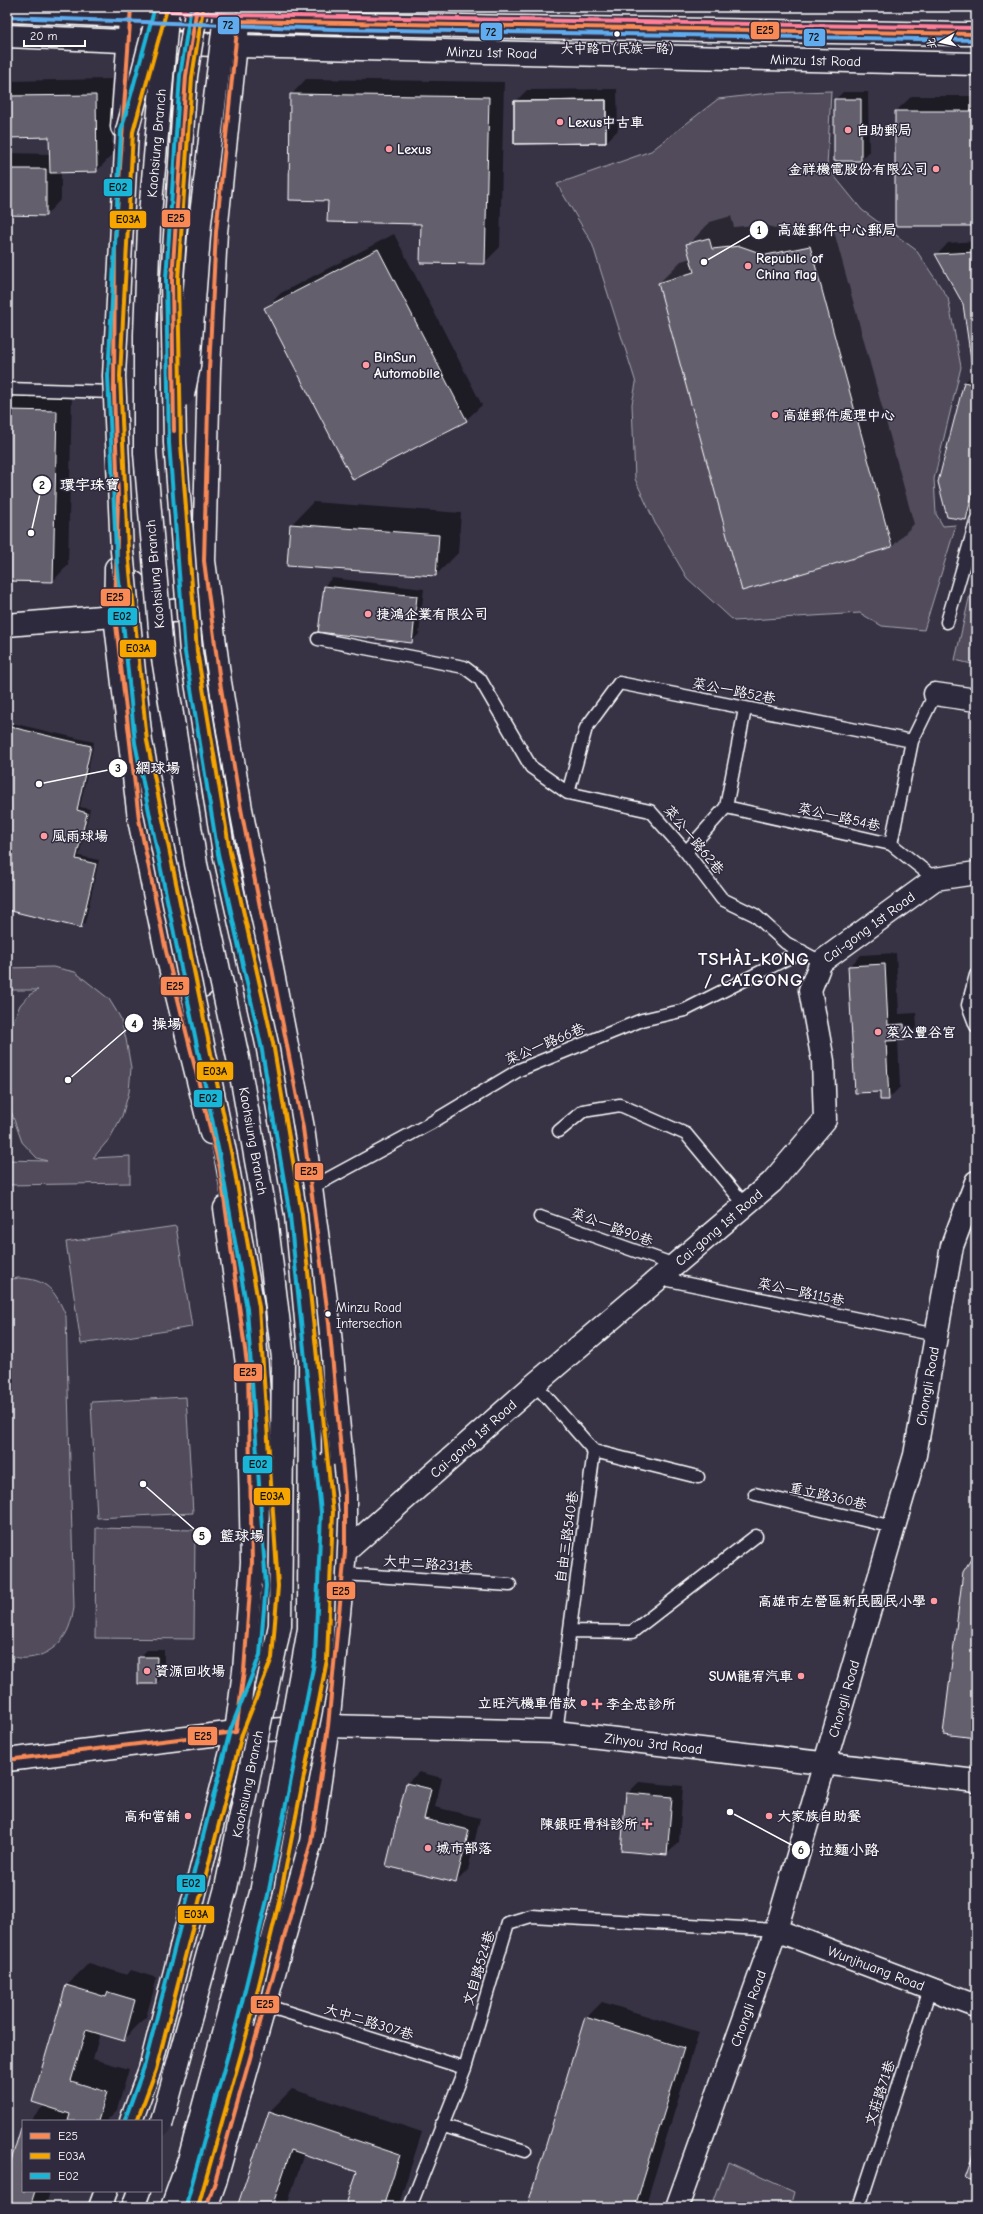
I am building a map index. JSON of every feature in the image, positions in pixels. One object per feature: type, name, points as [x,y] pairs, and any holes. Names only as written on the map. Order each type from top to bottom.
[{"type":"main road","points":[[161,7],[127,131],[114,376],[122,551],[141,742],[226,1156],[253,1308],[272,1586]]},
{"type":"main road","name":"Kaohsiung Branch","points":[[162,2121],[226,1888],[280,1625],[283,1366],[266,1217],[238,1058],[196,864],[162,652],[145,453],[145,335],[150,218],[168,7]]},
{"type":"main road","name":"Kaohsiung Branch","points":[[172,2207],[189,2160],[262,1893],[309,1629],[310,1361],[296,1215],[267,1044],[224,853],[191,652],[174,443],[172,279],[186,76],[197,7]]},
{"type":"main road","points":[[7,11],[235,12],[788,32],[976,34]]},
{"type":"main road","points":[[131,11],[115,239],[114,392],[118,498],[115,616],[139,819],[166,951],[220,1168],[248,1371],[252,1562],[244,1671],[236,1732],[150,2069],[131,2120]]},
{"type":"main road","points":[[174,443],[189,366],[200,223],[235,12]]},
{"type":"main road","points":[[206,2207],[215,2182],[311,1842],[328,1726],[345,1552],[345,1493],[330,1330],[303,1128],[242,810],[220,682],[204,561],[209,369],[216,232],[237,46],[235,12]]},
{"type":"main road","name":"Minzu 1st Road","points":[[7,36],[128,40],[237,46],[976,64]]},
{"type":"main road","points":[[118,498],[140,614],[183,886],[261,1320],[274,1450],[272,1586],[266,1656],[236,1732]]},
{"type":"main road","points":[[7,625],[210,608]]},
{"type":"main road","points":[[935,694],[976,700]]},
{"type":"main road","name":"Cai-gong 1st Road","points":[[345,1552],[535,1384],[772,1182],[825,1120],[823,1061],[810,990],[821,962],[935,879],[976,873]]},
{"type":"main road","name":"Chongli Road","points":[[677,2207],[776,1930],[825,1764],[915,1455],[952,1246],[976,1182]]},
{"type":"main road","points":[[192,2207],[243,2024],[273,1900],[322,1658],[327,1512],[310,1361]]},
{"type":"main road","name":"Zihyou 3rd Road","points":[[7,1760],[236,1732],[328,1726],[556,1732],[976,1781]]},
{"type":"main road","name":"Wunjhuang Road","points":[[776,1930],[976,2006]]},
{"type":"main road","points":[[100,2207],[106,2192]]},
{"type":"main road","points":[[133,2207],[139,2192]]},
{"type":"lane","points":[[7,389],[114,392]]},
{"type":"lane","points":[[947,622],[976,522]]},
{"type":"lane","name":"菜公一路62巷","points":[[318,639],[464,668],[480,679],[531,767],[568,793],[650,811],[686,852],[722,899],[755,914],[786,943],[802,950],[821,962]]},
{"type":"lane","name":"菜公一路52巷","points":[[568,793],[586,728],[619,683],[912,741]]},
{"type":"lane","points":[[891,844],[912,741],[935,694]]},
{"type":"lane","points":[[686,852],[726,807],[745,709]]},
{"type":"lane","name":"菜公一路54巷","points":[[726,807],[891,844],[935,879]]},
{"type":"lane","name":"菜公一路66巷","points":[[311,1188],[429,1124],[519,1070],[642,1020],[685,1010],[802,950]]},
{"type":"lane","points":[[976,975],[968,1005],[976,1026]]},
{"type":"lane","points":[[559,1131],[583,1111],[620,1105],[686,1134],[745,1205]]},
{"type":"lane","name":"菜公一路90巷","points":[[540,1217],[667,1272]]},
{"type":"lane","name":"菜公一路115巷","points":[[667,1272],[936,1335]]},
{"type":"lane","points":[[535,1384],[594,1451],[698,1477]]},
{"type":"lane","name":"自由三路540巷","points":[[556,1732],[594,1451]]},
{"type":"lane","name":"重立路360巷","points":[[755,1494],[893,1527]]},
{"type":"lane","points":[[570,1631],[632,1632],[756,1536]]},
{"type":"lane","name":"大中二路231巷","points":[[344,1574],[510,1585]]},
{"type":"lane","name":"文自路524巷","points":[[410,2207],[465,2068],[508,1923],[531,1916],[776,1930]]},
{"type":"lane","name":"文莊路71巷","points":[[859,2207],[930,1989]]},
{"type":"lane","name":"大中二路307巷","points":[[264,2005],[465,2068]]},
{"type":"lane","points":[[442,2125],[525,2151]]},
{"type":"shaded area","points":[[831,91],[827,167],[862,210],[916,250],[948,298],[961,367],[934,479],[936,514],[943,526],[956,525],[924,630],[882,626],[860,613],[734,621],[687,578],[655,523],[635,479],[632,404],[636,383],[592,243],[557,184],[651,151],[718,99],[769,93]]},
{"type":"shaded area","points":[[976,568],[976,665],[955,660]]},
{"type":"shaded area","points":[[53,967],[75,972],[109,999],[120,1017],[126,1039],[131,1068],[129,1092],[122,1116],[110,1138],[93,1158],[130,1156],[130,1183],[7,1185],[7,1160],[47,1161],[37,1158],[22,1142],[7,1100],[8,1034],[20,1005],[29,995],[38,990],[7,990],[7,968]]},
{"type":"shaded area","points":[[176,1226],[192,1327],[81,1344],[66,1242]]},
{"type":"shaded area","points":[[18,1278],[36,1281],[49,1288],[58,1299],[66,1316],[74,1608],[69,1627],[65,1636],[59,1643],[44,1654],[26,1658],[16,1658],[7,1655],[7,1280]]},
{"type":"shaded area","points":[[186,1397],[193,1513],[97,1518],[91,1402]]},
{"type":"shaded area","points":[[96,1528],[195,1530],[194,1639],[95,1638]]},
{"type":"shaded area","points":[[728,2162],[794,2192],[790,2207],[712,2207]]},
{"type":"building","name":"Lexus","points":[[290,94],[489,97],[485,264],[420,263],[421,224],[327,222],[328,201],[289,200]]},
{"type":"building","points":[[96,95],[97,172],[50,173],[49,137],[7,138],[7,96]]},
{"type":"building","name":"自助郵局","points":[[834,99],[861,99],[861,161],[834,161]]},
{"type":"building","name":"Lexus中古車","points":[[606,100],[606,143],[514,144],[514,101]]},
{"type":"building","name":"Lexus中古車","points":[[606,100],[606,143],[514,144],[514,101]]},
{"type":"building","name":"金祥機電股份有限公司","points":[[895,111],[976,111],[976,226],[895,226]]},
{"type":"building","points":[[7,169],[46,169],[46,216],[7,215]]},
{"type":"building","name":"高雄郵件處理中心","points":[[709,238],[712,249],[740,246],[766,255],[810,246],[892,547],[742,591],[658,283],[694,272],[686,244]]},
{"type":"building","name":"BinSun Automobile","points":[[378,249],[467,421],[353,480],[264,308]]},
{"type":"building","points":[[976,252],[976,373],[973,374],[963,304],[935,254]]},
{"type":"building","points":[[964,382],[976,385],[976,478],[966,520],[947,517],[938,482]]},
{"type":"building","points":[[7,410],[57,411],[53,582],[7,581]]},
{"type":"building","points":[[290,524],[439,535],[436,576],[287,566]]},
{"type":"building","name":"捷鴻企業有限公司","points":[[324,586],[417,596],[412,643],[318,632]]},
{"type":"building","name":"風雨球場","points":[[7,726],[91,746],[77,810],[87,813],[76,859],[96,864],[81,928],[7,910]]},
{"type":"building","name":"菜公豐谷宮","points":[[885,964],[888,1025],[904,1024],[905,1040],[886,1041],[889,1100],[880,1100],[880,1092],[855,1093],[848,966]]},
{"type":"building","points":[[976,1551],[976,1738],[943,1734],[963,1572]]},
{"type":"building","name":"資源回收場","points":[[138,1657],[157,1657],[156,1684],[138,1684]]},
{"type":"building","name":"城市部落","points":[[406,1783],[431,1789],[424,1819],[469,1830],[456,1883],[386,1866]]},
{"type":"building","name":"陳銀旺骨科診所","points":[[626,1793],[672,1797],[667,1855],[621,1851]]},
{"type":"building","points":[[66,1985],[106,1997],[108,1992],[135,2000],[124,2041],[86,2030],[71,2081],[107,2092],[98,2120],[68,2120],[70,2114],[32,2102]]},
{"type":"building","points":[[585,2017],[684,2048],[635,2207],[527,2207]]},
{"type":"building","points":[[269,2111],[400,2155],[383,2207],[345,2207],[357,2172],[291,2150],[272,2207],[237,2207]]},
{"type":"building","points":[[22,2128],[22,2192],[35,2192],[30,2207],[7,2207],[7,2174]]},
{"type":"building","points":[[976,2146],[976,2181],[965,2177]]},
{"type":"transit line","name":"E25","points":[[7,1760],[236,1732],[244,1671],[252,1562],[248,1371],[220,1168],[166,951],[139,819],[115,616],[118,498],[114,392],[115,239],[131,7]]},
{"type":"transit line","name":"E02","points":[[125,2119],[144,2067],[230,1731],[260,1655],[266,1586],[247,1309],[220,1158],[135,743],[116,551],[108,376],[121,131],[155,7]]},
{"type":"transit line","name":"E02","points":[[186,2205],[237,2022],[267,1900],[315,1658],[321,1512],[290,1216],[261,1045],[218,854],[185,652],[169,443],[166,279],[180,76],[191,7]]},
{"type":"transit line","name":"E25","points":[[174,431],[172,279],[186,76],[197,7]]},
{"type":"transit line","points":[[137,8],[238,15],[976,28]]},
{"type":"transit line","name":"E03A","points":[[198,2207],[249,2026],[279,1902],[327,1660],[333,1512],[302,1214],[273,1043],[230,852],[197,651],[181,443],[178,279],[192,77],[203,8]]},
{"type":"transit line","name":"E03A","points":[[137,2120],[156,2070],[242,1734],[272,1658],[278,1586],[259,1307],[232,1156],[147,741],[128,551],[120,376],[133,132],[167,9]]},
{"type":"transit line","name":"72","points":[[7,17],[333,29],[976,40]]},
{"type":"transit line","name":"E25","points":[[206,2207],[215,2182],[311,1842],[328,1726],[345,1552],[345,1493],[329,1323],[303,1128],[241,809],[220,682],[204,561],[209,369],[216,232],[238,21],[976,34]]},
{"type":"place","name":"大中路口(民族一路)","points":[[617,34]]},
{"type":"place","name":"Lexus中古車","points":[[560,122]]},
{"type":"place","name":"自助郵局","points":[[848,130]]},
{"type":"place","name":"Lexus","points":[[389,149]]},
{"type":"place","name":"金祥機電股份有限公司","points":[[936,169]]},
{"type":"place","name":"高雄郵件中心郵局","points":[[704,262]]},
{"type":"place","name":"Republic of China flag","points":[[748,266]]},
{"type":"place","name":"BinSun Automobile","points":[[366,365]]},
{"type":"place","name":"高雄郵件處理中心","points":[[775,415]]},
{"type":"place","name":"環宇珠寶","points":[[31,533]]},
{"type":"place","name":"捷鴻企業有限公司","points":[[368,614]]},
{"type":"place","name":"網球場","points":[[39,784]]},
{"type":"place","name":"風雨球場","points":[[44,836]]},
{"type":"place","name":"菜公豐谷宮","points":[[878,1032]]},
{"type":"place","name":"操場","points":[[68,1080]]},
{"type":"place","name":"Minzu Road Intersection","points":[[328,1314]]},
{"type":"place","name":"籃球場","points":[[143,1484]]},
{"type":"place","name":"高雄市左營區新民國民小學","points":[[934,1601]]},
{"type":"place","name":"資源回收場","points":[[147,1671]]},
{"type":"place","name":"SUM龍宥汽車","points":[[801,1676]]},
{"type":"place","name":"立旺汽機車借款","points":[[584,1703]]},
{"type":"place","name":"李全忠診所","points":[[597,1704]]},
{"type":"place","name":"拉麵小路","points":[[730,1812]]},
{"type":"place","name":"高和當舖","points":[[188,1816]]},
{"type":"place","name":"大家族自助餐","points":[[769,1816]]},
{"type":"place","name":"陳銀旺骨科診所","points":[[647,1824]]},
{"type":"place","name":"城市部落","points":[[428,1848]]},
{"type":"district","name":"TSHÀI-KONG / CAIGONG","points":[[754,969]]}]
